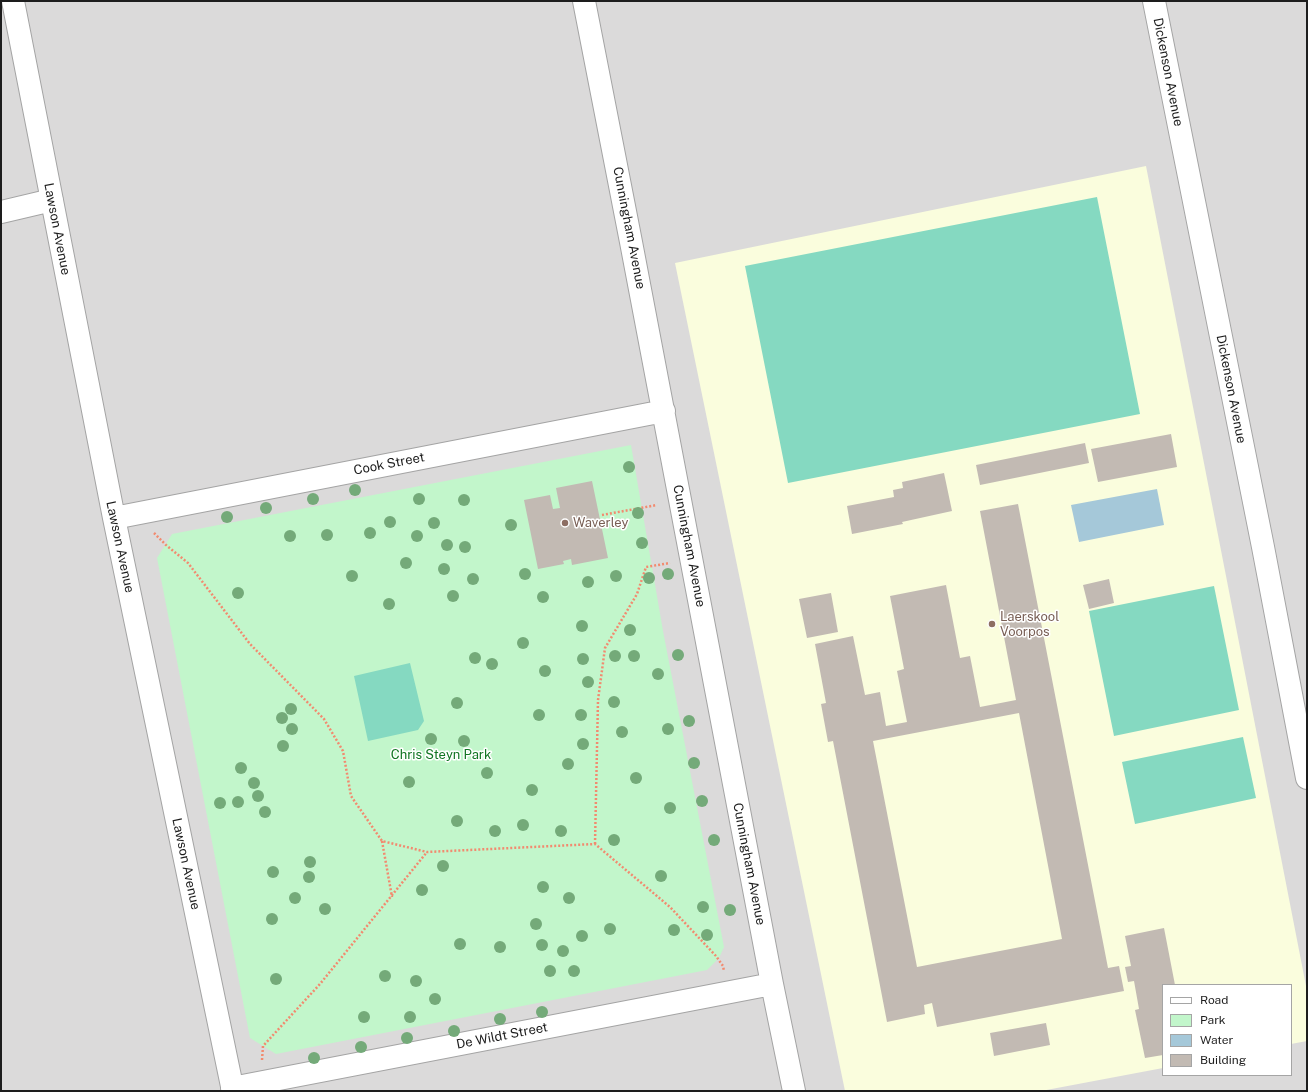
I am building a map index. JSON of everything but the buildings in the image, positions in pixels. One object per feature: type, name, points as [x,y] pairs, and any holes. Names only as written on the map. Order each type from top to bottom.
[{"type":"street","name":"Lawson Avenue","points":[[13,1],[114,518],[233,1090]]},
{"type":"street","name":"Cunningham Avenue","points":[[584,1],[664,411],[772,984],[794,1091]]},
{"type":"street","name":"Dickenson Avenue","points":[[1154,1],[1263,547],[1307,778]]},
{"type":"street","points":[[1,212],[52,200]]},
{"type":"street","name":"Cook Street","points":[[114,518],[664,411]]},
{"type":"street","name":"De Wildt Street","points":[[233,1090],[772,984]]},
{"type":"path","points":[[602,515],[644,507]]},
{"type":"path","points":[[150,511],[154,533],[188,563],[250,644],[324,719],[342,751],[351,796],[382,841],[392,897]]},
{"type":"path","points":[[595,844],[598,700],[605,648],[637,594],[646,568],[673,563]]},
{"type":"path","points":[[382,841],[427,852],[595,844],[670,907],[716,956]]},
{"type":"path","points":[[263,1046],[320,984],[427,852]]},
{"type":"shaded area","name":"Waverley","points":[[1,1],[1307,1],[1307,1091],[1,1091]]},
{"type":"shaded area","name":"Laerskool Voorpos","points":[[1146,166],[1307,991],[1307,1041],[1292,1044],[1292,984],[1162,984],[1162,1068],[1041,1091],[845,1091],[675,263]]},
{"type":"green space","points":[[1097,197],[1140,414],[788,483],[745,266]]},
{"type":"green space","name":"Chris Steyn Park","points":[[631,445],[663,631],[724,947],[719,958],[707,970],[276,1054],[250,1038],[157,558],[172,534]]},
{"type":"green space","points":[[1214,586],[1239,710],[1114,736],[1089,611]]},
{"type":"green space","points":[[410,663],[424,721],[418,730],[368,741],[354,676]]},
{"type":"green space","points":[[1243,737],[1256,798],[1135,824],[1122,762]]},
{"type":"water","points":[[1157,489],[1164,525],[1079,542],[1071,505]]},
{"type":"place","name":"Waverley","points":[[565,523]]},
{"type":"place","name":"Laerskool Voorpos","points":[[992,624]]}]
